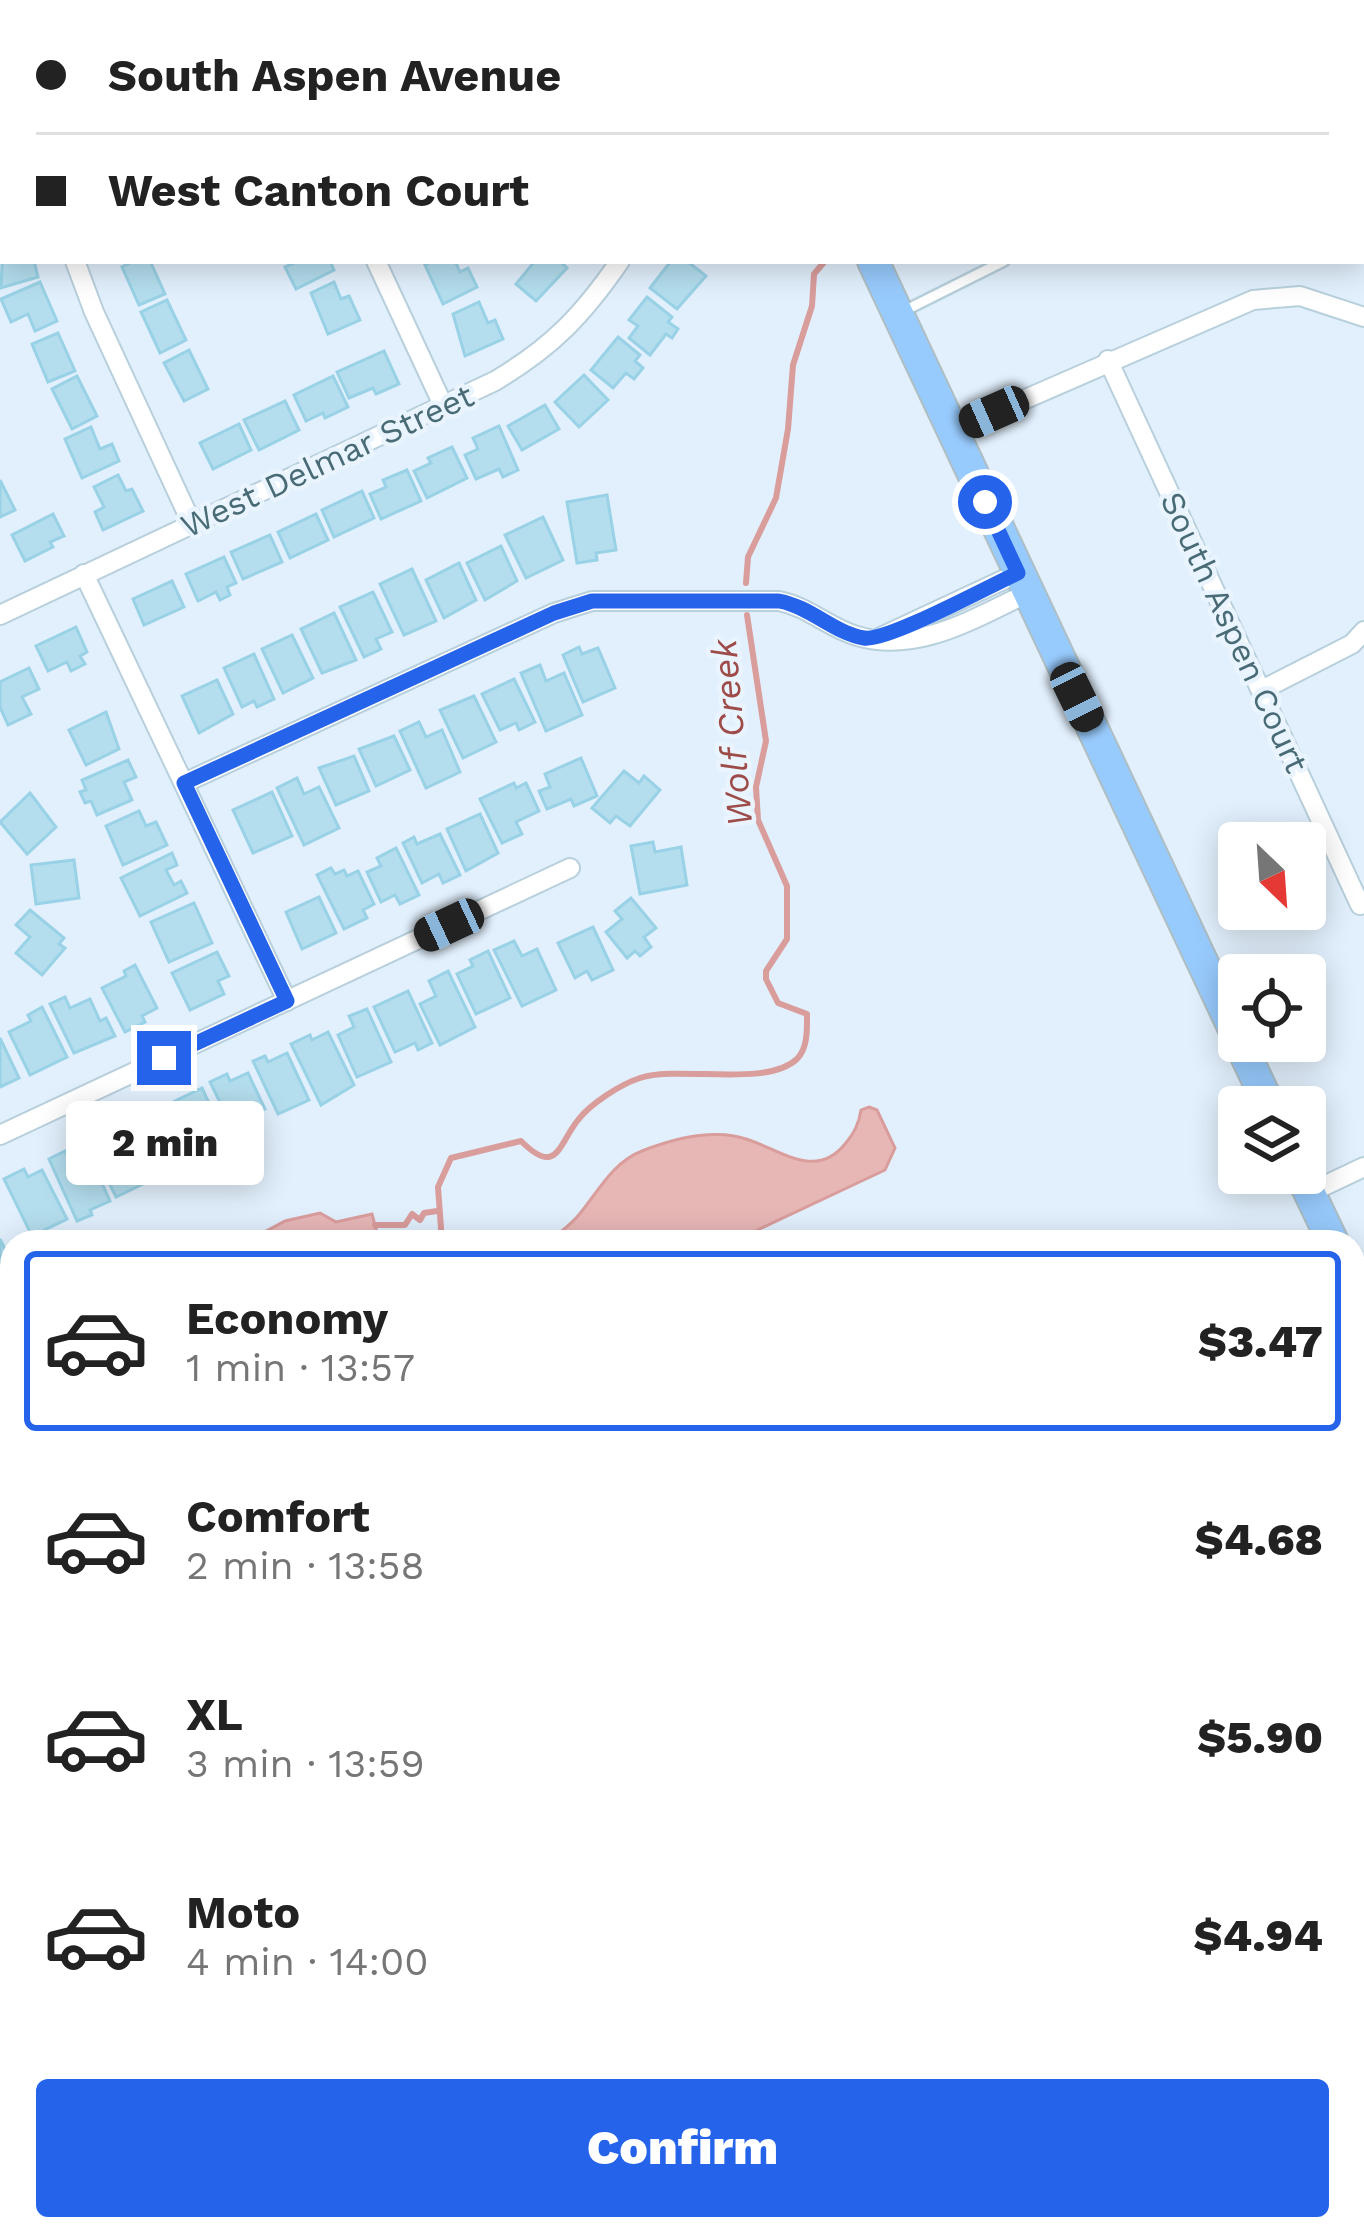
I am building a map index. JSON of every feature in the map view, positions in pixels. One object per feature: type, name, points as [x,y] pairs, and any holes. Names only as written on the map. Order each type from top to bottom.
[{"type":"main road","points":[[874,264],[1218,996]]},
{"type":"main road","points":[[1310,1194],[1327,1230]]},
{"type":"street","points":[[76,264],[192,524]]},
{"type":"street","points":[[377,264],[443,405]]},
{"type":"street","name":"West Delmar Street","points":[[0,614],[535,357],[564,333],[618,264]]},
{"type":"street","points":[[952,431],[1253,300],[1300,296],[1364,317]]},
{"type":"street","name":"South Aspen Court","points":[[1108,360],[1362,904]]},
{"type":"street","points":[[84,574],[287,1001]]},
{"type":"street","points":[[184,783],[554,613],[592,601],[779,601],[801,605],[849,634],[876,639],[1023,583]]},
{"type":"street","points":[[1262,690],[1352,644],[1364,631]]},
{"type":"street","points":[[0,1136],[570,868]]},
{"type":"street","points":[[1326,1177],[1364,1167]]},
{"type":"lane","points":[[898,314],[998,264]]},
{"type":"shaded area","points":[[861,1110],[877,1110],[895,1148],[885,1170],[758,1230],[562,1230],[613,1171],[642,1151],[687,1138],[722,1135],[748,1139],[805,1161],[819,1161],[845,1144]]},
{"type":"shaded area","points":[[320,1213],[336,1222],[372,1214],[376,1230],[268,1230]]},
{"type":"building","points":[[2,264],[35,264],[38,277],[1,288]]},
{"type":"building","points":[[151,264],[165,294],[139,305],[122,267]]},
{"type":"building","points":[[331,264],[334,270],[296,289],[285,267]]},
{"type":"building","points":[[456,264],[460,272],[468,268],[477,287],[443,304],[425,265]]},
{"type":"building","points":[[533,264],[567,268],[536,301],[516,284]]},
{"type":"building","points":[[669,264],[691,264],[706,276],[677,309],[650,288]]},
{"type":"building","points":[[40,282],[57,321],[35,331],[28,314],[11,322],[1,299]]},
{"type":"building","points":[[334,282],[341,299],[349,296],[360,320],[328,334],[311,293]]},
{"type":"building","points":[[647,297],[672,317],[668,322],[678,329],[672,338],[666,334],[650,355],[629,338],[638,326],[629,320]]},
{"type":"building","points":[[167,300],[186,340],[160,353],[141,312]]},
{"type":"building","points":[[479,302],[488,323],[495,320],[503,339],[465,356],[453,314]]},
{"type":"building","points":[[58,333],[75,371],[48,382],[32,344]]},
{"type":"building","points":[[618,337],[640,355],[635,361],[643,368],[634,379],[626,373],[613,388],[591,370]]},
{"type":"building","points":[[189,350],[208,389],[184,401],[164,363]]},
{"type":"building","points":[[384,351],[399,384],[349,398],[337,372]]},
{"type":"building","points":[[584,375],[608,400],[579,427],[555,402]]},
{"type":"building","points":[[77,376],[97,416],[72,429],[52,389]]},
{"type":"building","points":[[333,376],[348,407],[306,421],[294,395]]},
{"type":"building","points":[[285,401],[299,430],[259,450],[244,420]]},
{"type":"building","points":[[545,405],[559,429],[522,450],[508,426]]},
{"type":"building","points":[[239,424],[251,450],[213,469],[200,443]]},
{"type":"building","points":[[499,426],[518,470],[503,477],[499,469],[476,479],[465,455],[478,449],[473,438]]},
{"type":"building","points":[[91,427],[100,449],[112,444],[119,461],[82,478],[65,439]]},
{"type":"building","points":[[452,447],[467,478],[427,498],[414,471]]},
{"type":"building","points":[[407,470],[421,501],[381,519],[370,494],[386,487],[383,480]]},
{"type":"building","points":[[118,475],[143,511],[103,530],[95,512],[104,507],[94,487]]},
{"type":"building","points":[[0,480],[15,510],[0,517]]},
{"type":"building","points":[[362,491],[374,518],[334,537],[322,510]]},
{"type":"building","points":[[607,495],[616,550],[577,563],[567,502]]},
{"type":"building","points":[[53,514],[64,536],[25,561],[12,535]]},
{"type":"building","points":[[316,514],[328,540],[290,558],[278,532]]},
{"type":"building","points":[[543,517],[563,560],[526,578],[505,535]]},
{"type":"building","points":[[270,535],[282,562],[243,579],[231,552]]},
{"type":"building","points":[[501,546],[517,581],[485,600],[467,563]]},
{"type":"building","points":[[224,557],[236,583],[227,587],[230,595],[220,600],[216,592],[198,601],[186,574]]},
{"type":"building","points":[[459,563],[476,600],[444,618],[426,580]]},
{"type":"building","points":[[412,569],[436,621],[404,635],[380,584]]},
{"type":"building","points":[[172,581],[184,607],[144,625],[133,599]]},
{"type":"building","points":[[373,592],[392,632],[376,639],[381,649],[364,657],[340,607]]},
{"type":"building","points":[[334,613],[356,660],[322,673],[301,629]]},
{"type":"building","points":[[76,627],[87,652],[80,656],[85,664],[71,671],[67,662],[48,671],[36,646]]},
{"type":"building","points":[[292,635],[313,678],[283,693],[262,649]]},
{"type":"building","points":[[579,647],[582,654],[598,648],[615,688],[583,702],[563,655]]},
{"type":"building","points":[[254,654],[274,699],[257,707],[254,701],[242,707],[224,668]]},
{"type":"building","points":[[540,665],[546,681],[564,673],[582,715],[546,731],[521,673]]},
{"type":"building","points":[[29,668],[39,689],[22,697],[31,714],[8,725],[0,707],[0,682]]},
{"type":"building","points":[[514,679],[535,722],[519,730],[516,723],[500,730],[482,694]]},
{"type":"building","points":[[217,680],[233,714],[199,733],[182,696]]},
{"type":"building","points":[[474,696],[496,742],[463,758],[440,710]]},
{"type":"building","points":[[106,712],[119,749],[86,765],[69,730]]},
{"type":"building","points":[[419,722],[426,737],[442,730],[460,772],[426,788],[400,731]]},
{"type":"building","points":[[394,736],[410,770],[376,786],[359,749]]},
{"type":"building","points":[[354,756],[369,791],[336,805],[319,768]]},
{"type":"building","points":[[581,758],[597,796],[574,806],[571,799],[547,809],[539,791],[550,787],[545,774]]},
{"type":"building","points":[[128,760],[136,777],[124,782],[132,800],[97,815],[80,792],[86,790],[82,780]]},
{"type":"building","points":[[624,771],[639,783],[644,776],[660,790],[630,826],[616,816],[610,823],[592,808]]},
{"type":"building","points":[[297,778],[304,794],[319,787],[339,828],[304,845],[277,788]]},
{"type":"building","points":[[514,783],[516,788],[526,783],[539,811],[516,822],[522,834],[502,843],[480,799]]},
{"type":"building","points":[[272,792],[292,836],[253,853],[233,810]]},
{"type":"building","points":[[30,793],[56,827],[27,854],[0,822]]},
{"type":"building","points":[[139,811],[146,826],[156,822],[167,845],[123,865],[106,826]]},
{"type":"building","points":[[480,814],[498,853],[466,871],[447,829]]},
{"type":"building","points":[[440,834],[460,875],[443,883],[439,874],[422,883],[403,843],[414,837],[417,844]]},
{"type":"building","points":[[653,842],[655,852],[681,847],[687,885],[640,894],[631,846]]},
{"type":"building","points":[[396,848],[419,895],[400,904],[395,895],[381,902],[367,872],[381,866],[377,858]]},
{"type":"building","points":[[172,853],[177,865],[166,870],[174,885],[181,881],[187,893],[140,916],[121,878]]},
{"type":"building","points":[[74,860],[79,898],[36,904],[31,865]]},
{"type":"building","points":[[331,868],[335,874],[344,870],[347,876],[358,871],[374,904],[363,910],[367,918],[344,929],[317,875]]},
{"type":"building","points":[[319,897],[336,933],[302,949],[286,912]]},
{"type":"building","points":[[631,898],[656,928],[644,937],[651,947],[627,958],[606,932],[622,919],[615,911]]},
{"type":"building","points":[[194,903],[212,943],[169,962],[151,922]]},
{"type":"building","points":[[30,910],[64,938],[59,944],[65,948],[42,975],[16,953],[30,937],[16,925]]},
{"type":"building","points":[[593,927],[613,970],[592,980],[587,971],[575,978],[558,943]]},
{"type":"building","points":[[514,941],[522,956],[537,949],[556,990],[522,1006],[494,950]]},
{"type":"building","points":[[488,951],[510,998],[476,1014],[457,974]]},
{"type":"building","points":[[217,952],[229,976],[218,981],[224,994],[190,1010],[172,973]]},
{"type":"building","points":[[135,965],[157,1008],[142,1016],[145,1022],[125,1032],[102,988],[126,976],[124,971]]},
{"type":"building","points":[[448,971],[475,1027],[440,1045],[420,1004],[436,996],[429,981]]},
{"type":"building","points":[[408,991],[432,1043],[418,1050],[415,1043],[395,1052],[374,1007]]},
{"type":"building","points":[[65,997],[70,1008],[90,999],[100,1021],[106,1018],[115,1036],[74,1053],[50,1004]]},
{"type":"building","points":[[42,1007],[67,1057],[30,1075],[9,1032],[31,1021],[28,1015]]},
{"type":"building","points":[[367,1009],[391,1062],[357,1077],[338,1035],[354,1027],[349,1016]]},
{"type":"building","points":[[328,1032],[354,1085],[321,1105],[291,1044]]},
{"type":"building","points":[[0,1038],[19,1078],[0,1087]]},
{"type":"building","points":[[287,1053],[309,1100],[278,1114],[253,1061],[265,1056],[268,1062]]},
{"type":"building","points":[[248,1073],[265,1109],[231,1125],[210,1082],[227,1074],[230,1081]]},
{"type":"building","points":[[202,1088],[220,1127],[190,1142],[171,1103]]},
{"type":"building","points":[[163,1105],[184,1148],[151,1164],[130,1121]]},
{"type":"building","points":[[107,1130],[115,1146],[130,1139],[151,1180],[116,1197],[88,1140]]},
{"type":"building","points":[[65,1151],[73,1169],[92,1161],[110,1201],[77,1221],[49,1159]]},
{"type":"building","points":[[24,1169],[28,1177],[42,1170],[67,1219],[44,1230],[29,1230],[4,1179]]},
{"type":"waterway","points":[[746,583],[748,557],[776,498],[793,365],[812,306],[814,274],[822,264]]},
{"type":"waterway","name":"Wolf Creek","points":[[441,1230],[438,1187],[451,1158],[521,1141],[550,1157],[590,1108],[632,1081],[657,1075],[765,1072],[783,1068],[803,1049],[807,1014],[778,1003],[766,979],[766,971],[787,939],[787,886],[758,820],[756,787],[766,741],[747,615]]},
{"type":"waterway","points":[[375,1225],[405,1225],[412,1214],[420,1220],[424,1213],[437,1211]]},
{"type":"route","points":[[164,1058],[287,1001],[184,783],[554,613],[592,601],[779,601],[801,605],[849,634],[876,639],[1018,573],[985,502]]}]
